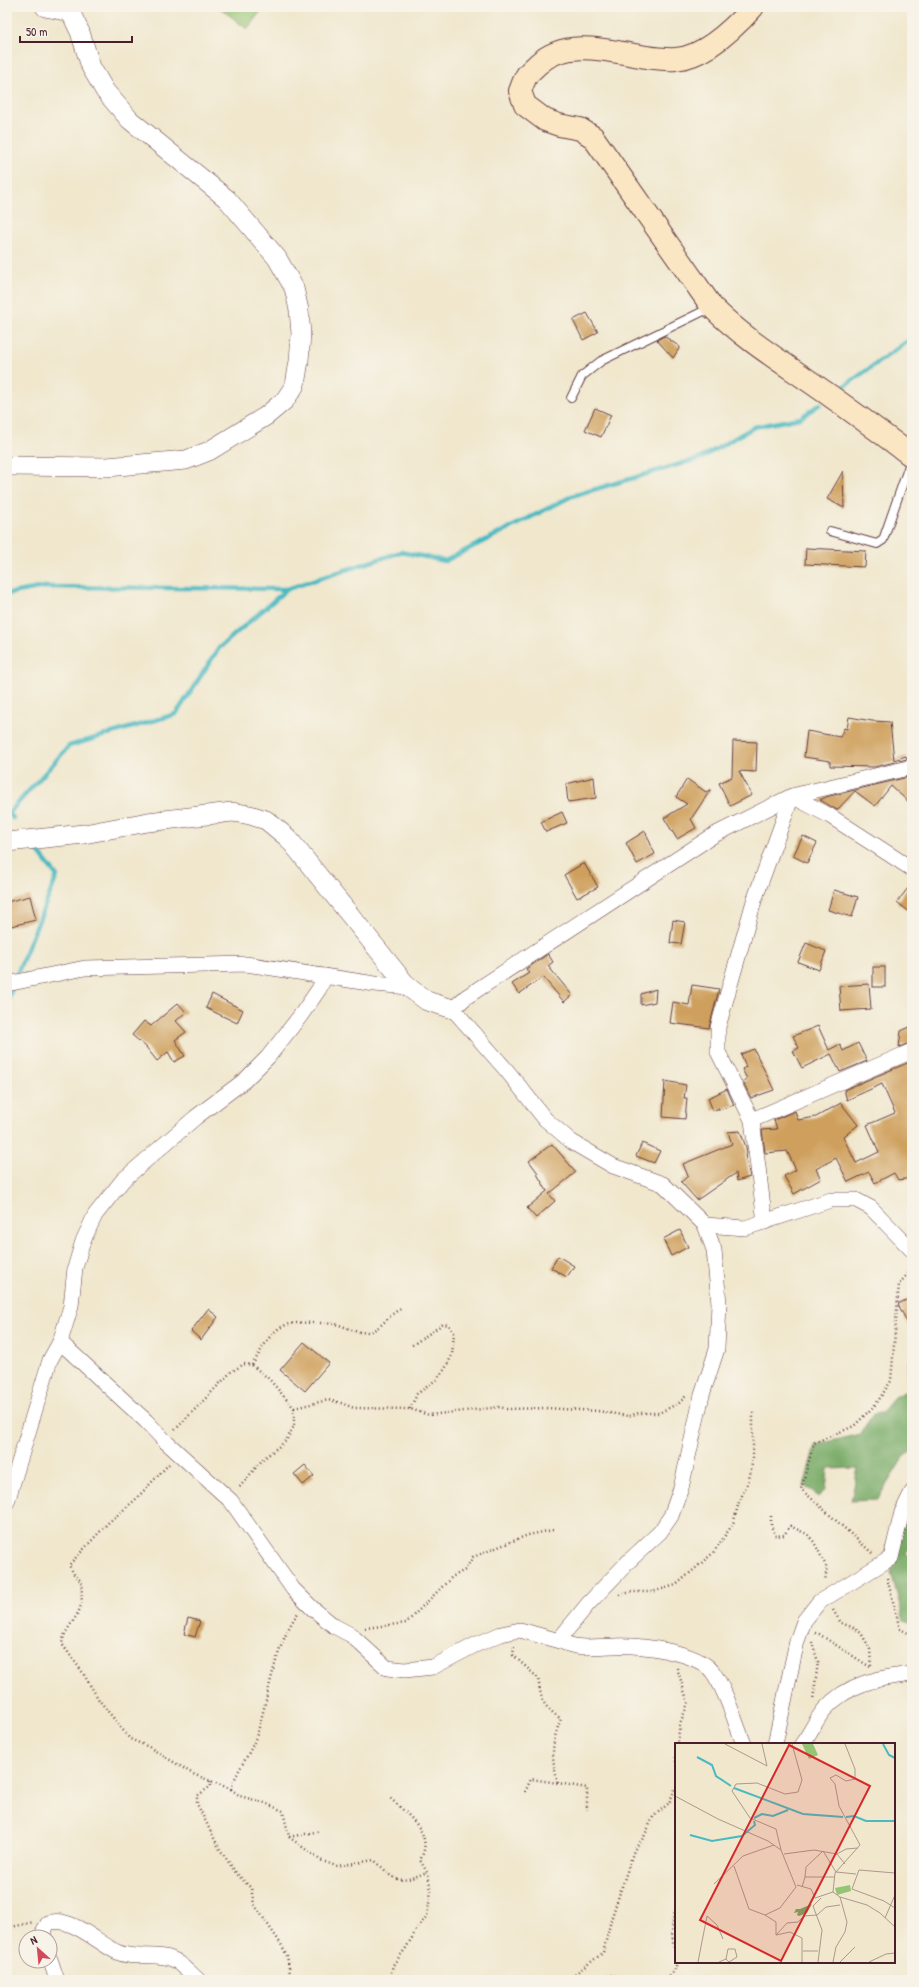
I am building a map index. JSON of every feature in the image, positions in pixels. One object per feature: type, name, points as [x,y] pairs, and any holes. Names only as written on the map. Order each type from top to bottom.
[{"type":"main road","points":[[752,7],[719,39],[700,51],[677,59],[653,58],[578,48],[561,52],[543,60],[528,73],[520,92],[525,106],[545,120],[559,125],[580,129],[593,137],[712,307],[727,322],[767,353],[850,410],[912,457]]},
{"type":"street","points":[[7,466],[107,467],[186,460],[209,451],[266,416],[285,400],[295,385],[299,361],[301,334],[299,310],[294,288],[277,258],[227,199],[130,120],[104,91],[91,67],[69,9],[45,7]]},
{"type":"street","points":[[453,1009],[466,997],[714,835],[792,796],[912,768]]},
{"type":"street","points":[[792,796],[830,816],[912,869]]},
{"type":"street","points":[[765,1222],[752,1120],[718,1052],[718,1027],[754,901],[792,796]]},
{"type":"street","points":[[7,842],[84,834],[148,822],[208,814],[232,812],[250,815],[266,820],[288,838],[408,987],[427,1001],[453,1009],[508,1072],[545,1119],[572,1142],[613,1166],[663,1184],[704,1225],[714,1250],[718,1303],[717,1349],[702,1395],[681,1488],[671,1516],[660,1532],[630,1560],[588,1604],[565,1631],[562,1636],[563,1642]]},
{"type":"street","points":[[7,984],[84,968],[246,964],[375,984],[408,987]]},
{"type":"street","points":[[7,1502],[50,1360],[60,1342],[71,1306],[75,1268],[83,1241],[95,1216],[123,1180],[196,1117],[245,1080],[268,1058],[319,989],[325,976]]},
{"type":"street","points":[[752,1120],[912,1051]]},
{"type":"street","points":[[704,1225],[745,1228],[832,1200],[856,1200],[871,1208],[912,1250]]},
{"type":"street","points":[[60,1342],[146,1421],[164,1441],[231,1501],[293,1589],[326,1620],[351,1635],[387,1668],[405,1670],[432,1667],[475,1645],[501,1634],[520,1630],[563,1642],[571,1646],[624,1646],[682,1654],[702,1662],[712,1672],[720,1686],[744,1743]]},
{"type":"street","points":[[775,1743],[797,1641],[804,1621],[819,1602],[891,1558],[902,1512],[912,1492]]},
{"type":"street","points":[[803,1743],[823,1710],[845,1690],[871,1680],[912,1674]]},
{"type":"street","points":[[47,1929],[54,1921],[61,1922],[89,1933],[123,1954],[158,1956],[173,1959],[198,1980]]},
{"type":"street","points":[[53,1969],[57,1980]]},
{"type":"lane","points":[[571,398],[582,376],[601,361],[712,307]]},
{"type":"lane","points":[[830,531],[877,544],[883,540],[912,457]]},
{"type":"path","points":[[912,1269],[899,1284],[891,1381],[876,1404],[854,1426],[814,1443],[801,1489],[883,1563],[900,1629],[912,1635]]},
{"type":"path","points":[[252,1365],[273,1332],[291,1322],[335,1324],[358,1332],[366,1332],[377,1328],[392,1313],[402,1309]]},
{"type":"path","points":[[410,1409],[417,1394],[436,1379],[445,1369],[452,1355],[454,1333],[449,1325],[443,1324],[411,1346]]},
{"type":"path","points":[[164,1441],[231,1372],[244,1364],[252,1365],[269,1379],[294,1408],[294,1426],[286,1441],[255,1468],[238,1488],[231,1501]]},
{"type":"path","points":[[294,1408],[328,1400],[341,1402],[354,1408],[410,1409],[429,1415],[455,1413],[486,1407],[507,1409],[546,1408],[598,1411],[628,1416],[639,1413],[659,1413],[679,1403],[689,1394],[702,1395]]},
{"type":"path","points":[[616,1595],[631,1592],[652,1592],[676,1585],[713,1553],[733,1524],[739,1502],[749,1480],[753,1458],[753,1412]]},
{"type":"path","points":[[179,1454],[135,1500],[108,1523],[69,1565],[75,1576],[81,1581],[82,1600],[79,1612],[66,1630],[62,1644],[83,1673],[99,1700],[130,1739],[149,1747],[193,1774],[231,1789],[240,1796],[265,1803],[283,1811],[289,1837],[320,1860],[336,1866],[374,1860],[398,1880],[404,1881],[427,1872]]},
{"type":"path","points":[[339,1628],[365,1628],[406,1623],[452,1576],[465,1570],[473,1557],[528,1535],[553,1530]]},
{"type":"path","points":[[231,1789],[235,1775],[257,1734],[264,1702],[288,1627],[306,1601]]},
{"type":"path","points":[[520,1630],[518,1640],[513,1648],[513,1655],[538,1678],[540,1697],[545,1705],[561,1719],[554,1735],[553,1748],[554,1766],[558,1783]]},
{"type":"path","points":[[815,1723],[813,1696],[818,1662],[810,1636],[813,1633],[819,1634],[871,1668],[871,1680]]},
{"type":"path","points":[[668,1652],[676,1666],[688,1703],[680,1724],[677,1743]]},
{"type":"path","points":[[525,1792],[531,1779],[587,1788],[587,1810]]},
{"type":"path","points":[[210,1780],[211,1786],[198,1796],[197,1804],[220,1848],[236,1874],[251,1888],[254,1904],[281,1944],[286,1956],[291,1980]]},
{"type":"path","points":[[570,1980],[572,1976],[588,1966],[604,1953],[611,1920],[634,1850],[644,1837],[653,1817],[669,1803],[675,1789]]},
{"type":"path","points":[[388,1980],[393,1965],[427,1916],[431,1891],[427,1872],[420,1860],[426,1844],[423,1832],[389,1797]]},
{"type":"path","points":[[289,1837],[320,1831]]},
{"type":"path","points":[[675,1912],[673,1930],[675,1950]]},
{"type":"path","points":[[7,1928],[31,1922],[44,1929]]},
{"type":"path","points":[[658,1980],[671,1976],[675,1970],[677,1963]]},
{"type":"path","points":[[591,1980],[610,1975],[641,1980]]},
{"type":"green space","points":[[219,7],[264,7],[247,29]]},
{"type":"green space","points":[[912,1355],[912,1451],[903,1458],[877,1500],[851,1501],[858,1468],[828,1469],[826,1489],[818,1497],[813,1491],[804,1486],[815,1445],[860,1434],[873,1414],[882,1413],[892,1399],[909,1389],[908,1363]]},
{"type":"green space","points":[[897,1505],[912,1513],[912,1538],[906,1555],[912,1558],[912,1624],[904,1621],[886,1553]]},
{"type":"building","points":[[587,313],[598,332],[583,340],[573,320]]},
{"type":"building","points":[[664,336],[680,347],[673,358],[657,340]]},
{"type":"building","points":[[595,408],[611,415],[601,437],[585,430]]},
{"type":"building","points":[[843,471],[844,508],[827,499]]},
{"type":"building","points":[[806,548],[866,551],[865,567],[805,564]]},
{"type":"building","points":[[849,717],[890,722],[894,760],[906,756],[907,759],[874,767],[830,766],[830,761],[804,757],[807,731],[840,737],[844,728],[847,729]]},
{"type":"building","points":[[733,741],[757,742],[756,772],[739,771],[752,795],[730,806],[719,783],[732,777]]},
{"type":"building","points":[[912,776],[912,805],[891,786],[875,806],[855,791],[837,810],[820,800],[826,797]]},
{"type":"building","points":[[594,777],[596,798],[568,802],[566,784]]},
{"type":"building","points":[[687,779],[706,792],[711,789],[691,819],[696,828],[677,839],[664,818],[687,804],[676,797]]},
{"type":"building","points":[[562,812],[567,823],[546,832],[541,822]]},
{"type":"building","points":[[645,831],[655,854],[637,864],[626,843]]},
{"type":"building","points":[[803,836],[817,843],[807,863],[793,856]]},
{"type":"building","points":[[584,863],[598,887],[577,898],[564,875]]},
{"type":"building","points":[[912,883],[912,914],[897,902]]},
{"type":"building","points":[[834,890],[858,897],[852,917],[828,910]]},
{"type":"building","points":[[30,896],[36,920],[7,927],[7,902]]},
{"type":"building","points":[[673,920],[685,922],[681,944],[670,943]]},
{"type":"building","points":[[806,943],[826,951],[819,970],[798,962]]},
{"type":"building","points":[[548,954],[553,962],[548,966],[572,995],[564,1002],[543,977],[519,994],[512,984],[529,973],[526,969]]},
{"type":"building","points":[[873,967],[885,967],[885,987],[873,987]]},
{"type":"building","points":[[869,984],[871,1009],[841,1011],[839,986]]},
{"type":"building","points":[[692,985],[719,989],[709,1028],[670,1023],[673,1002],[689,1005]]},
{"type":"building","points":[[656,989],[655,1002],[641,1005],[641,994]]},
{"type":"building","points":[[212,994],[243,1010],[237,1023],[206,1008]]},
{"type":"building","points":[[178,1003],[186,1012],[176,1021],[186,1032],[175,1040],[185,1056],[174,1062],[168,1052],[157,1061],[146,1047],[132,1035],[144,1021],[151,1026]]},
{"type":"building","points":[[818,1026],[829,1050],[840,1044],[843,1051],[858,1043],[867,1061],[840,1072],[831,1054],[802,1068],[793,1051],[799,1048],[793,1036]]},
{"type":"building","points":[[912,1026],[912,1042],[899,1047],[901,1031]]},
{"type":"building","points":[[754,1049],[774,1090],[751,1098],[743,1082],[747,1079],[742,1069],[746,1067],[741,1054]]},
{"type":"building","points":[[912,1061],[912,1178],[898,1180],[894,1173],[875,1183],[869,1172],[848,1182],[836,1158],[816,1169],[821,1179],[794,1194],[784,1176],[796,1170],[787,1151],[765,1153],[762,1130],[777,1129],[774,1120],[795,1111],[798,1120],[816,1117],[841,1103],[858,1125],[843,1137],[856,1163],[879,1152],[867,1125],[895,1113],[882,1084],[847,1100],[844,1090]]},
{"type":"building","points":[[665,1081],[686,1085],[684,1098],[687,1098],[685,1119],[663,1117]]},
{"type":"building","points":[[727,1089],[734,1105],[719,1110],[719,1108],[713,1111],[708,1098]]},
{"type":"building","points":[[740,1131],[746,1147],[747,1154],[745,1155],[750,1177],[737,1181],[736,1173],[697,1200],[681,1182],[688,1176],[683,1164],[732,1144],[728,1132]]},
{"type":"building","points":[[642,1143],[660,1151],[654,1163],[636,1156]]},
{"type":"building","points":[[552,1144],[576,1172],[549,1194],[555,1201],[536,1218],[527,1208],[547,1191],[537,1174],[538,1173],[529,1161]]},
{"type":"building","points":[[680,1230],[688,1247],[671,1256],[663,1239]]},
{"type":"building","points":[[558,1256],[574,1266],[567,1277],[551,1268]]},
{"type":"building","points":[[912,1297],[912,1332],[898,1304]]},
{"type":"building","points":[[208,1309],[218,1317],[201,1340],[191,1331]]},
{"type":"building","points":[[304,1342],[329,1363],[305,1391],[280,1370]]},
{"type":"building","points":[[305,1465],[314,1476],[303,1485],[294,1474]]},
{"type":"building","points":[[188,1618],[200,1621],[195,1637],[184,1634]]},
{"type":"waterway","points":[[842,388],[912,338]]},
{"type":"waterway","points":[[7,594],[44,587],[287,589],[401,552],[445,561],[572,496],[701,458],[754,427],[800,418],[820,404]]},
{"type":"waterway","points":[[13,818],[9,813],[69,746],[176,714],[219,648],[287,589]]},
{"type":"waterway","points":[[15,979],[57,876],[33,845]]},
{"type":"waterway","points":[[7,1002],[13,986]]}]
